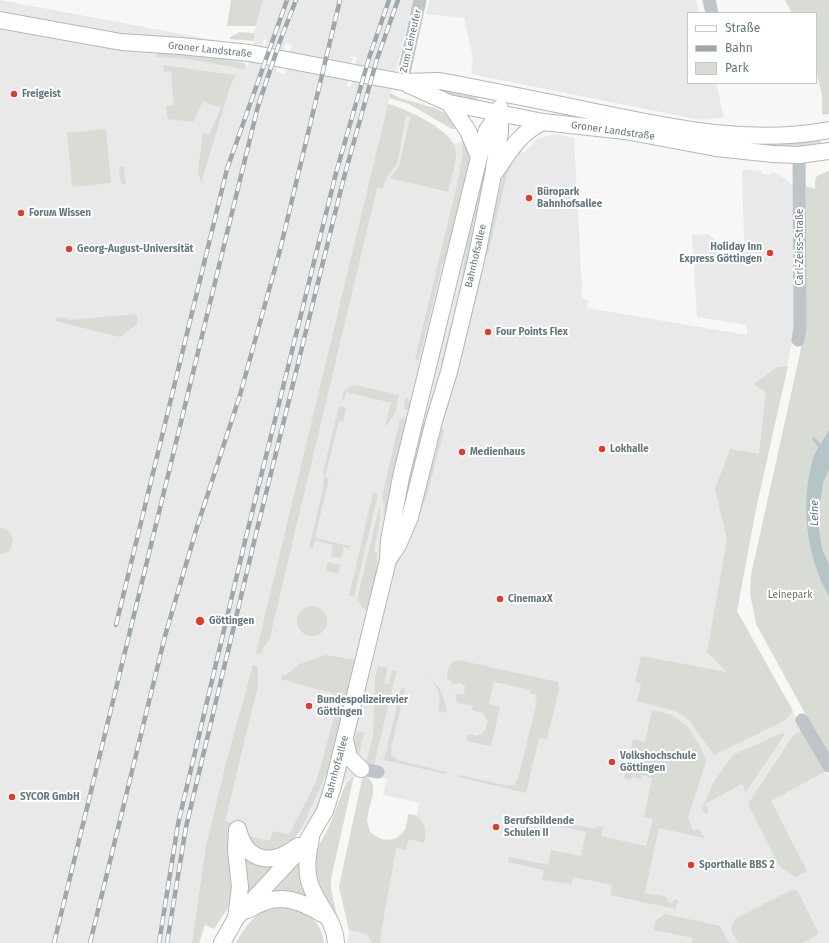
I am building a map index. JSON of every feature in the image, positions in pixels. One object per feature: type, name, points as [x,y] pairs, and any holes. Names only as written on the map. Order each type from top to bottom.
[{"type":"main road","name":"Groner Landstraße","points":[[0,20],[121,42],[188,46],[250,53],[402,82],[440,81],[668,128],[725,135],[794,136],[829,130]]},
{"type":"main road","name":"Groner Landstraße","points":[[0,23],[18,23]]},
{"type":"main road","name":"Groner Landstraße","points":[[402,82],[449,103],[543,122],[625,131],[716,148],[773,154],[799,155],[829,151]]},
{"type":"main road","name":"Bahnhofsallee","points":[[388,560],[398,545],[410,517],[476,260],[500,132],[499,113],[503,93]]},
{"type":"main road","points":[[449,103],[468,130],[479,157]]},
{"type":"main road","name":"Bahnhofsallee","points":[[222,943],[236,918],[294,858],[312,835],[325,811],[333,786],[388,560],[389,540],[401,477],[479,157],[486,130],[499,113]]},
{"type":"main road","points":[[493,175],[519,139],[530,128],[543,122]]},
{"type":"main road","points":[[422,392],[441,398]]},
{"type":"main road","points":[[345,738],[349,757],[361,769]]},
{"type":"main road","points":[[333,786],[348,772],[361,769]]},
{"type":"main road","points":[[236,918],[240,886],[236,847],[238,829],[240,838],[250,851],[257,856],[267,859],[286,854],[312,835]]},
{"type":"main road","points":[[312,835],[307,872],[314,894],[333,925],[336,943]]},
{"type":"main road","points":[[236,918],[258,905],[282,898],[305,903],[327,916]]},
{"type":"street","name":"Zum Leineufer","points":[[402,82],[420,0]]},
{"type":"street","points":[[709,0],[712,12]]},
{"type":"street","name":"Carl-Zeiss-Straße","points":[[798,340],[800,327],[799,155]]},
{"type":"street","points":[[802,720],[829,766]]},
{"type":"street","points":[[361,769],[378,772]]},
{"type":"shaded area","points":[[0,0],[235,44],[245,65],[248,66],[255,39],[253,38],[263,0],[413,0],[388,104],[404,109],[432,125],[449,137],[454,144],[462,142],[475,134],[509,141],[524,153],[537,139],[555,134],[574,138],[582,289],[581,298],[588,300],[587,308],[747,335],[747,325],[697,317],[692,235],[708,234],[720,244],[744,244],[742,170],[762,171],[762,174],[771,175],[772,172],[788,181],[794,188],[795,329],[755,514],[737,611],[829,777],[829,943],[347,943],[349,930],[339,887],[363,775],[348,779],[285,849],[245,837],[197,943],[0,943]],"holes":[[[264,39],[267,40],[257,67]],[[286,43],[292,45],[285,74],[276,72]],[[353,56],[357,57],[351,87],[347,86]],[[365,776],[387,779],[383,795],[419,803],[417,815],[408,814],[405,829],[394,839],[383,840],[370,832],[367,821],[373,786],[369,778]]]},
{"type":"shaded area","points":[[430,0],[696,0],[699,12],[687,12],[687,84],[716,84],[724,117],[701,120],[471,74],[473,58],[464,18],[426,14]]},
{"type":"green space","points":[[231,0],[263,0],[256,26],[227,26]]},
{"type":"green space","points":[[785,0],[829,0],[829,114],[822,115],[822,95],[817,75],[817,12],[791,12]]},
{"type":"green space","points":[[240,32],[254,33],[254,41],[230,39],[230,37]]},
{"type":"green space","points":[[158,52],[203,55],[246,64],[244,69],[188,59],[157,57]]},
{"type":"green space","points":[[163,65],[234,75],[235,77],[231,84],[201,183],[198,171],[203,132],[209,135],[221,108],[203,101],[193,122],[168,119],[166,106],[174,105],[171,71],[164,72]]},
{"type":"green space","points":[[431,86],[478,93],[476,103],[430,91]]},
{"type":"green space","points":[[390,93],[444,112],[458,129],[452,129],[409,104],[389,98]]},
{"type":"green space","points":[[388,104],[417,116],[439,128],[447,136],[454,144],[456,152],[453,172],[448,192],[390,178],[399,166],[410,117],[406,116],[397,164],[387,177],[383,188],[377,188],[269,641],[263,648],[261,654],[256,653]]},
{"type":"green space","points":[[106,129],[111,183],[72,187],[67,133]]},
{"type":"green space","points":[[490,137],[494,138],[473,226],[469,265],[445,366],[441,365],[461,284],[469,228]]},
{"type":"green space","points":[[820,138],[821,146],[795,148],[722,141]]},
{"type":"green space","points":[[467,139],[469,144],[470,161],[455,230],[442,266],[419,360],[415,359],[455,193],[463,154],[462,142]]},
{"type":"green space","points":[[518,148],[507,175],[488,254],[483,253],[504,174]]},
{"type":"green space","points":[[124,166],[126,184],[121,184],[119,167]]},
{"type":"green space","name":"Leinepark","points":[[829,171],[829,757],[756,624],[750,593],[751,575],[800,353],[804,323],[806,187],[815,189],[815,180],[817,176]]},
{"type":"green space","points":[[478,274],[482,275],[459,369],[455,369]]},
{"type":"green space","points":[[135,314],[137,316],[137,324],[120,337],[55,321],[56,318],[63,317],[70,320]]},
{"type":"green space","points":[[788,366],[755,514],[737,611],[793,711],[784,721],[714,755],[688,719],[675,711],[637,701],[641,684],[635,682],[641,656],[727,672],[707,652],[727,540],[715,489],[730,449],[759,454],[766,392],[754,384],[778,367]]},
{"type":"green space","points":[[354,385],[399,395],[395,413],[385,428],[391,403],[346,392],[344,400],[342,399],[344,391]]},
{"type":"green space","points":[[406,397],[411,403],[412,412],[404,409]]},
{"type":"green space","points":[[339,406],[346,408],[343,422],[339,421],[325,477],[329,478],[315,538],[350,546],[349,548],[344,547],[341,558],[331,556],[333,545],[315,540],[313,549],[309,548],[323,489],[324,468]]},
{"type":"green space","points":[[403,418],[410,420],[383,518],[384,506],[382,497],[400,419]]},
{"type":"green space","points":[[421,423],[425,424],[396,542],[402,504]]},
{"type":"green space","points":[[442,428],[444,430],[426,499],[389,582],[424,497]]},
{"type":"green space","points":[[373,493],[378,494],[354,597],[349,596]]},
{"type":"green space","points":[[380,504],[380,519],[374,551],[377,552],[377,574],[368,610],[365,610],[357,600]]},
{"type":"green space","points":[[0,527],[9,531],[13,540],[10,551],[0,555]]},
{"type":"green space","points":[[328,562],[340,565],[338,574],[326,571]]},
{"type":"green space","points":[[312,606],[323,610],[327,621],[323,632],[312,636],[301,632],[297,621],[301,610]]},
{"type":"green space","points":[[325,655],[355,660],[330,766],[301,829],[291,843],[273,852],[257,849],[245,835],[270,841],[273,831],[289,835],[316,782],[337,707],[336,699],[331,693],[281,679],[282,676],[286,675],[300,664]]},
{"type":"green space","points":[[458,660],[558,682],[559,690],[547,739],[539,738],[526,793],[459,777],[460,775],[515,786],[537,701],[535,700],[536,694],[530,693],[531,690],[494,682],[489,704],[500,707],[491,746],[466,741],[468,734],[477,736],[484,732],[488,722],[483,713],[472,710],[473,705],[457,703],[455,694],[464,694],[465,686],[460,683],[453,684],[447,678],[447,672],[452,663]]},
{"type":"green space","points":[[253,665],[258,667],[258,686],[225,821],[233,823],[232,895],[228,908],[214,929],[205,925],[199,943],[192,943],[206,846],[227,759]]},
{"type":"green space","points":[[378,666],[388,668],[384,683],[389,684],[392,670],[395,670],[396,673],[374,765],[366,763],[373,736],[375,678]]},
{"type":"green space","points":[[423,676],[434,682],[441,690],[447,713],[438,711],[440,700],[438,690],[433,682]]},
{"type":"green space","points":[[401,688],[405,689],[391,749],[391,756],[397,758],[397,760],[446,772],[445,774],[384,760]]},
{"type":"green space","points":[[652,710],[672,715],[688,727],[701,748],[706,761],[688,818],[693,830],[699,829],[704,838],[659,828],[646,887],[645,893],[667,897],[667,901],[670,903],[673,902],[674,899],[678,900],[676,909],[610,895],[612,885],[573,877],[572,884],[542,880],[544,870],[508,862],[509,857],[548,865],[551,850],[581,856],[586,832],[549,823],[550,819],[594,829],[598,826],[603,827],[601,836],[646,846],[653,819],[644,817],[652,778],[642,775],[641,779],[632,777],[631,780],[624,778],[633,739],[645,742]]},
{"type":"green space","points":[[803,729],[826,771],[771,801],[807,871],[796,877],[780,867],[748,804],[793,736]]},
{"type":"green space","points":[[357,732],[364,733],[358,759],[352,747]]},
{"type":"green space","points":[[782,733],[785,734],[746,792],[742,784],[705,804],[709,812],[705,814],[702,809],[713,783],[733,755]]},
{"type":"green space","points":[[363,775],[372,783],[373,789],[367,820],[370,832],[383,839],[393,840],[398,838],[405,830],[408,814],[418,818],[424,824],[425,828],[424,843],[408,839],[406,850],[396,848],[380,939],[381,943],[372,943],[371,939],[366,935],[349,930],[339,887]]},
{"type":"green space","points":[[354,776],[331,879],[331,889],[337,916],[315,882],[315,853],[329,827],[346,783]]},
{"type":"green space","points":[[243,849],[280,859],[243,902]]},
{"type":"green space","points":[[297,862],[304,863],[316,901],[265,895]]},
{"type":"green space","points":[[793,889],[798,892],[819,934],[802,943],[738,943],[731,930],[735,919]]},
{"type":"green space","points":[[274,906],[292,908],[307,914],[318,925],[322,933],[324,943],[236,943],[243,931],[256,916]]},
{"type":"green space","points":[[665,914],[720,926],[729,943],[692,943],[693,938],[654,930],[656,920]]},
{"type":"water","name":"Leine","points":[[829,430],[829,469],[823,483],[820,504],[819,530],[822,549],[829,565],[829,596],[821,581],[810,547],[806,511],[809,476],[814,455]]},
{"type":"waterway","points":[[814,439],[822,449]]},
{"type":"railway","points":[[116,625],[227,169],[287,0]]},
{"type":"railway","points":[[54,943],[258,106],[280,41],[296,0]]},
{"type":"railway","points":[[90,943],[165,636],[197,527],[240,395],[280,250],[340,0]]},
{"type":"railway","points":[[159,943],[178,824],[246,537],[336,173],[369,58],[389,0]]},
{"type":"railway","points":[[167,943],[186,827],[255,538],[343,181],[377,59],[398,0]]},
{"type":"place","name":"Freigeist","points":[[14,94]]},
{"type":"place","name":"Büropark Bahnhofsallee","points":[[529,198]]},
{"type":"place","name":"Foruʍ Wissen","points":[[21,213]]},
{"type":"place","name":"Georg-August-Universität","points":[[69,249]]},
{"type":"place","name":"Holiday Inn Express Göttingen","points":[[770,253]]},
{"type":"place","name":"Four Points Flex","points":[[488,332]]},
{"type":"place","name":"Lokhalle","points":[[602,449]]},
{"type":"place","name":"Medienhaus","points":[[462,452]]},
{"type":"place","name":"CinemaxX","points":[[500,599]]},
{"type":"place","name":"Göttingen","points":[[200,621]]},
{"type":"place","name":"Bundespolizeirevier Göttingen","points":[[309,706]]},
{"type":"place","name":"Volkshochschule Göttingen","points":[[612,762]]},
{"type":"place","name":"SYCOR GmbH","points":[[12,797]]},
{"type":"place","name":"Berufsbildende Schulen II","points":[[496,827]]},
{"type":"place","name":"Sporthalle BBS 2","points":[[691,865]]}]
